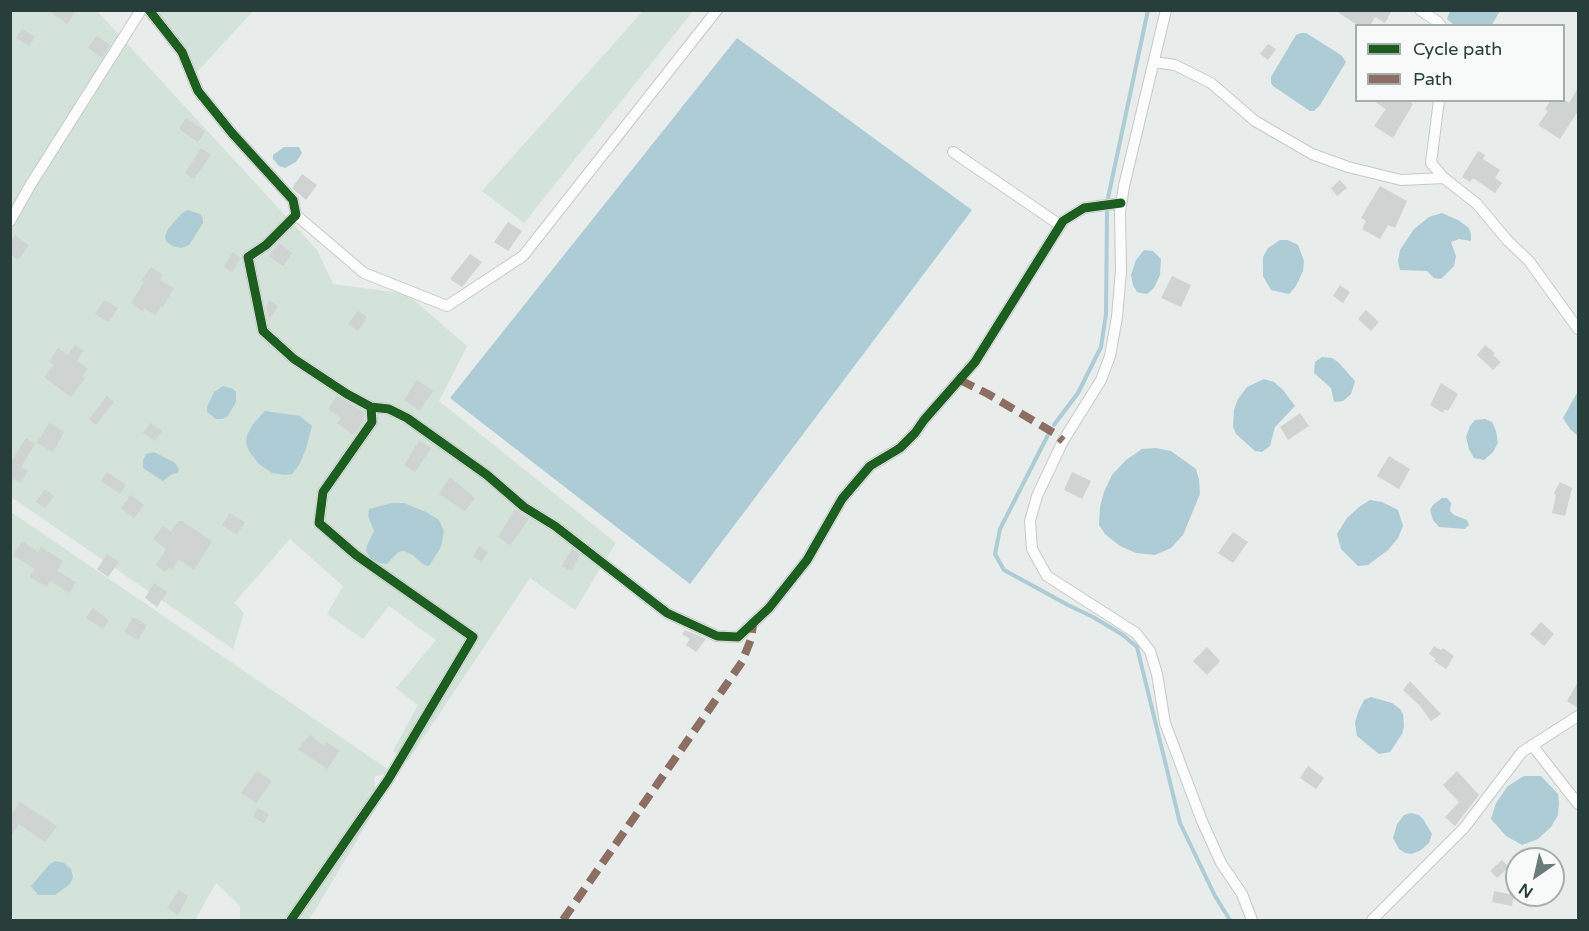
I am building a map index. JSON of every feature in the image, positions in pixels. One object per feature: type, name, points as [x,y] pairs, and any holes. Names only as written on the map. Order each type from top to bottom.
[{"type":"street","points":[[10,221],[141,10]]},
{"type":"street","points":[[149,10],[182,52],[198,91],[292,200],[296,215],[364,273],[447,306],[523,256],[717,10]]},
{"type":"street","points":[[1166,10],[1121,203],[1118,317],[1110,356],[1101,380],[1063,441],[1037,496],[1030,521],[1032,549],[1047,576],[1136,633],[1150,651],[1157,674],[1165,723],[1202,821],[1221,863],[1242,894],[1252,921]]},
{"type":"street","points":[[1420,10],[1440,24]]},
{"type":"street","points":[[1154,62],[1175,65],[1211,83],[1255,121],[1312,154],[1348,167],[1401,180],[1444,178]]},
{"type":"street","points":[[1439,102],[1431,163],[1444,178],[1476,204],[1507,240],[1529,261],[1578,329]]},
{"type":"street","points":[[953,152],[1060,225]]},
{"type":"street","points":[[296,215],[266,245],[248,257],[263,331],[294,359],[347,394],[371,407],[389,409],[407,418],[487,475],[524,507],[555,526],[667,613],[717,636],[738,637],[769,608],[807,560],[842,499],[870,466],[900,448],[975,362],[1060,225],[1069,216],[1084,208],[1121,203]]},
{"type":"street","points":[[291,921],[388,780],[473,637],[356,555],[319,523],[322,492],[372,422],[371,407]]},
{"type":"street","points":[[1372,921],[1464,828],[1522,752],[1578,716]]},
{"type":"street","points":[[1532,745],[1578,804]]},
{"type":"shaded area","points":[[10,11],[97,11],[317,250],[333,284],[407,294],[467,346],[439,401],[616,543],[575,610],[530,578],[407,762],[393,751],[418,705],[396,688],[436,640],[389,606],[363,639],[327,614],[343,586],[290,539],[234,603],[244,613],[233,649],[11,497]]},
{"type":"shaded area","points":[[146,11],[253,11],[197,72]]},
{"type":"shaded area","points":[[643,11],[693,11],[524,223],[482,191]]},
{"type":"shaded area","points":[[11,512],[392,772],[374,777],[377,807],[309,920],[240,920],[240,906],[216,883],[195,920],[16,920],[11,917]]},
{"type":"water","points":[[1450,10],[1500,11],[1492,24],[1453,24],[1447,19]]},
{"type":"water","points":[[1306,33],[1341,55],[1346,62],[1314,111],[1310,111],[1271,83],[1271,77],[1296,35]]},
{"type":"water","points":[[737,38],[972,210],[690,584],[450,398]]},
{"type":"water","points":[[284,147],[299,147],[302,153],[296,162],[285,168],[279,166],[273,159],[273,155]]},
{"type":"water","points":[[188,210],[200,214],[203,223],[189,245],[181,248],[172,246],[165,237],[168,229],[182,213]]},
{"type":"water","points":[[1442,213],[1458,220],[1469,228],[1471,234],[1471,241],[1459,239],[1451,242],[1456,256],[1454,266],[1441,279],[1434,278],[1427,271],[1400,270],[1398,261],[1400,250],[1414,229],[1429,217]]},
{"type":"water","points":[[1280,240],[1288,240],[1298,245],[1304,261],[1303,271],[1296,286],[1289,294],[1271,290],[1263,276],[1263,257],[1268,248]]},
{"type":"water","points":[[1144,250],[1153,251],[1161,259],[1160,275],[1154,288],[1147,294],[1137,292],[1131,275],[1136,260]]},
{"type":"water","points":[[1322,357],[1332,358],[1338,362],[1355,381],[1351,394],[1343,401],[1334,402],[1331,388],[1314,373],[1315,362]]},
{"type":"water","points":[[1264,379],[1274,382],[1295,406],[1275,427],[1270,446],[1262,452],[1255,451],[1236,434],[1233,427],[1234,410],[1238,399],[1247,387]]},
{"type":"water","points":[[223,386],[236,392],[236,402],[228,416],[216,419],[207,412],[207,407],[214,392]]},
{"type":"water","points":[[1578,391],[1578,436],[1563,418]]},
{"type":"water","points":[[265,411],[300,416],[312,426],[306,449],[292,474],[272,473],[259,464],[249,451],[246,443],[247,435]]},
{"type":"water","points":[[1485,419],[1492,422],[1498,443],[1493,452],[1484,460],[1474,458],[1466,437],[1475,420]]},
{"type":"water","points":[[1156,448],[1171,451],[1196,469],[1200,494],[1183,535],[1171,548],[1155,555],[1136,553],[1120,546],[1105,534],[1099,525],[1100,507],[1112,475],[1126,460],[1142,449]]},
{"type":"water","points":[[154,452],[175,463],[179,469],[178,473],[172,474],[163,481],[143,468],[146,454]]},
{"type":"water","points":[[1442,498],[1447,498],[1451,503],[1450,511],[1454,515],[1467,520],[1469,525],[1465,529],[1439,527],[1433,520],[1430,510]]},
{"type":"water","points":[[1370,500],[1382,502],[1398,510],[1403,526],[1398,538],[1388,550],[1368,565],[1358,566],[1341,549],[1337,534],[1347,518]]},
{"type":"water","points":[[392,503],[404,503],[439,520],[444,531],[441,547],[429,566],[404,551],[398,552],[387,564],[371,559],[366,551],[374,531],[368,516],[369,509]]},
{"type":"water","points":[[1371,697],[1392,703],[1403,714],[1402,734],[1390,752],[1379,754],[1357,736],[1355,723],[1358,712],[1364,700]]},
{"type":"water","points":[[1524,776],[1541,776],[1558,794],[1559,803],[1558,815],[1551,827],[1538,839],[1522,845],[1506,836],[1491,819],[1496,803],[1508,786]]},
{"type":"water","points":[[1411,813],[1423,819],[1432,834],[1429,843],[1412,854],[1399,849],[1393,838],[1397,824],[1404,815]]},
{"type":"water","points":[[55,861],[64,863],[71,869],[73,877],[70,884],[55,895],[38,895],[31,886]]},
{"type":"building","points":[[47,10],[76,10],[67,24]]},
{"type":"building","points":[[1334,10],[1392,10],[1385,23],[1375,17],[1371,24],[1356,24]]},
{"type":"building","points":[[22,29],[35,37],[29,46],[16,38]]},
{"type":"building","points":[[97,36],[110,45],[102,58],[88,48]]},
{"type":"building","points":[[1268,44],[1276,49],[1268,60],[1260,54]]},
{"type":"building","points":[[1578,88],[1578,111],[1560,139],[1538,125],[1548,111],[1545,109],[1550,102],[1565,102],[1565,100],[1569,103]]},
{"type":"building","points":[[1375,102],[1410,102],[1413,104],[1393,138],[1374,126],[1386,109]]},
{"type":"building","points":[[186,118],[205,131],[198,142],[179,129]]},
{"type":"building","points":[[201,148],[211,155],[194,179],[185,173]]},
{"type":"building","points":[[1478,151],[1485,155],[1483,159],[1500,170],[1495,178],[1502,183],[1495,193],[1473,178],[1470,182],[1462,177]]},
{"type":"building","points":[[302,174],[317,185],[306,200],[292,188]]},
{"type":"building","points":[[1340,180],[1347,188],[1337,196],[1331,188]]},
{"type":"building","points":[[1380,186],[1407,201],[1395,228],[1388,225],[1380,239],[1362,229],[1366,221],[1361,218]]},
{"type":"building","points":[[508,222],[522,231],[508,251],[494,242]]},
{"type":"building","points":[[15,235],[29,246],[18,260],[10,253],[10,241]]},
{"type":"building","points":[[279,243],[292,253],[283,266],[269,256]]},
{"type":"building","points":[[233,252],[241,259],[232,272],[224,267]]},
{"type":"building","points":[[470,254],[482,262],[462,287],[450,279]]},
{"type":"building","points":[[151,267],[163,275],[160,280],[174,288],[163,307],[161,306],[155,315],[131,303]]},
{"type":"building","points":[[1172,276],[1191,285],[1181,307],[1161,298]]},
{"type":"building","points":[[1340,285],[1350,292],[1343,303],[1333,296]]},
{"type":"building","points":[[104,300],[118,308],[109,322],[95,314]]},
{"type":"building","points":[[270,300],[278,307],[269,319],[266,306]]},
{"type":"building","points":[[1366,310],[1379,322],[1371,331],[1358,319]]},
{"type":"building","points":[[358,311],[367,317],[358,331],[348,324]]},
{"type":"building","points":[[75,345],[84,351],[77,361],[88,369],[82,376],[85,378],[71,397],[44,377],[54,365],[49,361],[58,348],[68,355]]},
{"type":"building","points":[[1485,345],[1501,362],[1493,370],[1477,355]]},
{"type":"building","points":[[417,380],[433,391],[420,411],[404,400]]},
{"type":"building","points":[[1441,383],[1458,394],[1448,411],[1445,409],[1443,413],[1430,405]]},
{"type":"building","points":[[107,396],[114,402],[96,425],[89,419]]},
{"type":"building","points":[[337,396],[364,412],[364,420],[354,435],[337,423],[341,418],[328,409]]},
{"type":"building","points":[[1300,413],[1309,426],[1288,440],[1280,427]]},
{"type":"building","points":[[49,423],[64,432],[53,452],[37,443]]},
{"type":"building","points":[[150,423],[162,431],[155,441],[143,433]]},
{"type":"building","points":[[26,438],[35,444],[21,467],[28,471],[21,483],[14,479],[10,484],[10,460],[12,461]]},
{"type":"building","points":[[419,441],[431,448],[415,472],[404,465]]},
{"type":"building","points":[[1389,456],[1410,469],[1399,489],[1377,476]]},
{"type":"building","points":[[107,472],[126,485],[120,494],[101,481]]},
{"type":"building","points":[[1072,472],[1091,481],[1082,499],[1064,490]]},
{"type":"building","points":[[450,477],[475,498],[465,511],[439,494]]},
{"type":"building","points":[[1560,482],[1572,488],[1565,516],[1552,513],[1556,495],[1554,493]]},
{"type":"building","points":[[45,489],[54,496],[45,508],[36,502]]},
{"type":"building","points":[[131,495],[144,505],[134,518],[121,508]]},
{"type":"building","points":[[515,509],[529,519],[510,545],[498,537]]},
{"type":"building","points":[[230,513],[245,522],[237,535],[222,525]]},
{"type":"building","points":[[178,521],[182,521],[212,541],[194,570],[179,559],[172,569],[169,567],[165,572],[156,565],[166,549],[153,539],[163,526],[171,532]]},
{"type":"building","points":[[1233,532],[1248,542],[1233,563],[1218,553]]},
{"type":"building","points":[[22,541],[38,552],[41,547],[63,561],[57,571],[76,582],[69,593],[50,581],[47,587],[30,577],[35,569],[13,555]]},
{"type":"building","points":[[479,546],[488,552],[482,562],[473,557]]},
{"type":"building","points":[[572,548],[580,555],[571,571],[562,566]]},
{"type":"building","points":[[107,554],[119,562],[108,577],[97,569]]},
{"type":"building","points":[[154,583],[167,592],[157,607],[145,598]]},
{"type":"building","points":[[93,608],[109,620],[103,629],[86,618]]},
{"type":"building","points":[[133,617],[147,625],[138,640],[124,632]]},
{"type":"building","points":[[1541,622],[1554,634],[1544,646],[1530,634]]},
{"type":"building","points":[[685,630],[706,639],[696,652],[686,645],[690,639],[682,634]]},
{"type":"building","points":[[1434,646],[1441,650],[1443,648],[1454,656],[1446,669],[1434,661],[1436,659],[1429,654]]},
{"type":"building","points":[[1207,647],[1220,661],[1207,675],[1193,661]]},
{"type":"building","points":[[1410,681],[1441,714],[1431,721],[1420,706],[1403,690]]},
{"type":"building","points":[[1578,682],[1578,708],[1567,701]]},
{"type":"building","points":[[310,735],[324,746],[326,742],[340,751],[327,769],[298,749]]},
{"type":"building","points":[[1308,766],[1324,778],[1316,789],[1300,778]]},
{"type":"building","points":[[257,771],[272,781],[256,803],[241,793]]},
{"type":"building","points":[[1457,771],[1479,795],[1455,826],[1445,817],[1459,802],[1443,785]]},
{"type":"building","points":[[20,802],[57,826],[45,842],[19,824],[10,837],[10,817]]},
{"type":"building","points":[[258,808],[269,814],[264,823],[253,817]]},
{"type":"building","points":[[1502,860],[1505,863],[1505,871],[1497,878],[1490,871]]},
{"type":"building","points":[[179,890],[188,896],[178,915],[167,908]]},
{"type":"building","points":[[1494,891],[1505,893],[1505,905],[1492,902]]},
{"type":"waterway","points":[[1108,198],[1148,10]]},
{"type":"waterway","points":[[1054,425],[1078,393],[1101,347],[1106,314],[1107,212]]},
{"type":"waterway","points":[[1048,435],[1000,529],[995,554],[1004,570],[1093,617],[1123,635],[1137,647],[1180,823],[1215,896],[1230,920]]},
{"type":"marked path","points":[[960,380],[1054,433],[1063,441]]},
{"type":"marked path","points":[[563,920],[742,662],[751,639],[753,625]]},
{"type":"cycle path","points":[[149,10],[182,52],[198,91],[232,133],[293,200],[296,215],[266,245],[248,257],[263,331],[294,359],[371,407],[372,422],[323,492],[319,523],[356,555],[473,637],[388,780],[291,920]]},
{"type":"cycle path","points":[[371,407],[389,409],[407,418],[487,475],[524,507],[555,526],[667,613],[717,636],[738,637],[769,608],[807,560],[842,499],[870,466],[900,448],[975,362],[1063,221],[1084,208],[1121,203]]}]
